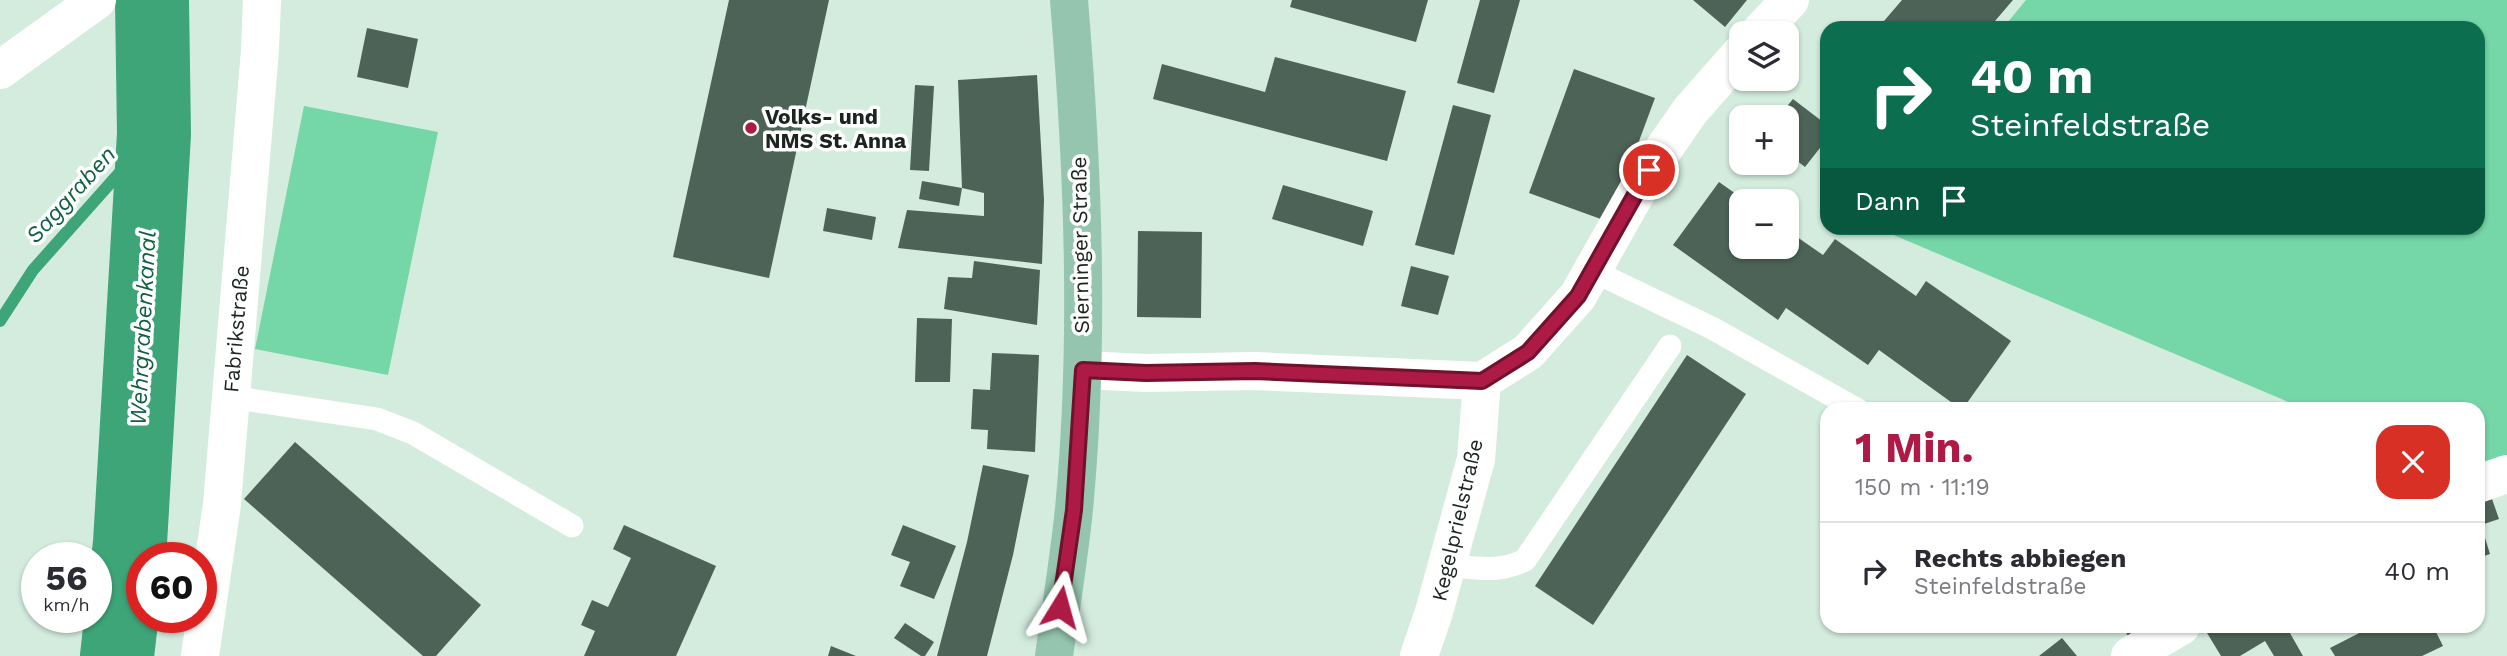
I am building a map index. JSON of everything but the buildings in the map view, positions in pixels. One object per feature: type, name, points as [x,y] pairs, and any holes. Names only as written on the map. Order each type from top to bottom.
[{"type":"main road","name":"Sierninger Straße","points":[[1054,656],[1074,510],[1083,370],[1082,206],[1069,0]]},
{"type":"street","name":"Fabrikstraße","points":[[200,656],[222,503],[262,0]]},
{"type":"street","points":[[1770,21],[1790,0]]},
{"type":"street","points":[[0,70],[88,6]]},
{"type":"street","points":[[1083,370],[1146,373],[1255,371],[1482,381],[1528,352],[1578,296],[1649,170],[1690,111],[1729,67]]},
{"type":"street","name":"Kegelprielstraße","points":[[1419,656],[1476,458],[1482,381]]},
{"type":"street","points":[[2485,482],[2507,474]]},
{"type":"street","points":[[2130,656],[2169,633]]},
{"type":"lane","points":[[1593,271],[1671,307],[1843,402]]},
{"type":"lane","points":[[1447,565],[1492,570],[1510,567],[1525,560],[1670,346]]},
{"type":"lane","points":[[230,397],[377,419],[413,433],[572,526]]},
{"type":"green space","points":[[2026,0],[2507,0],[2507,458],[2485,466],[2485,402],[2288,402],[1894,235],[2485,235],[2485,21],[2009,21]]},
{"type":"green space","points":[[304,106],[438,132],[388,375],[255,349]]},
{"type":"waterway","name":"Wehrgrabenkanal","points":[[117,656],[130,543],[154,134],[152,0]]},
{"type":"waterway","name":"Saggraben","points":[[0,321],[33,270],[154,134]]},
{"type":"place","name":"Volks- und NMS St. Anna","points":[[751,128]]},
{"type":"route","points":[[1060,607],[1074,510],[1083,370],[1146,373],[1255,371],[1482,381],[1528,352],[1578,296],[1649,170]]}]
